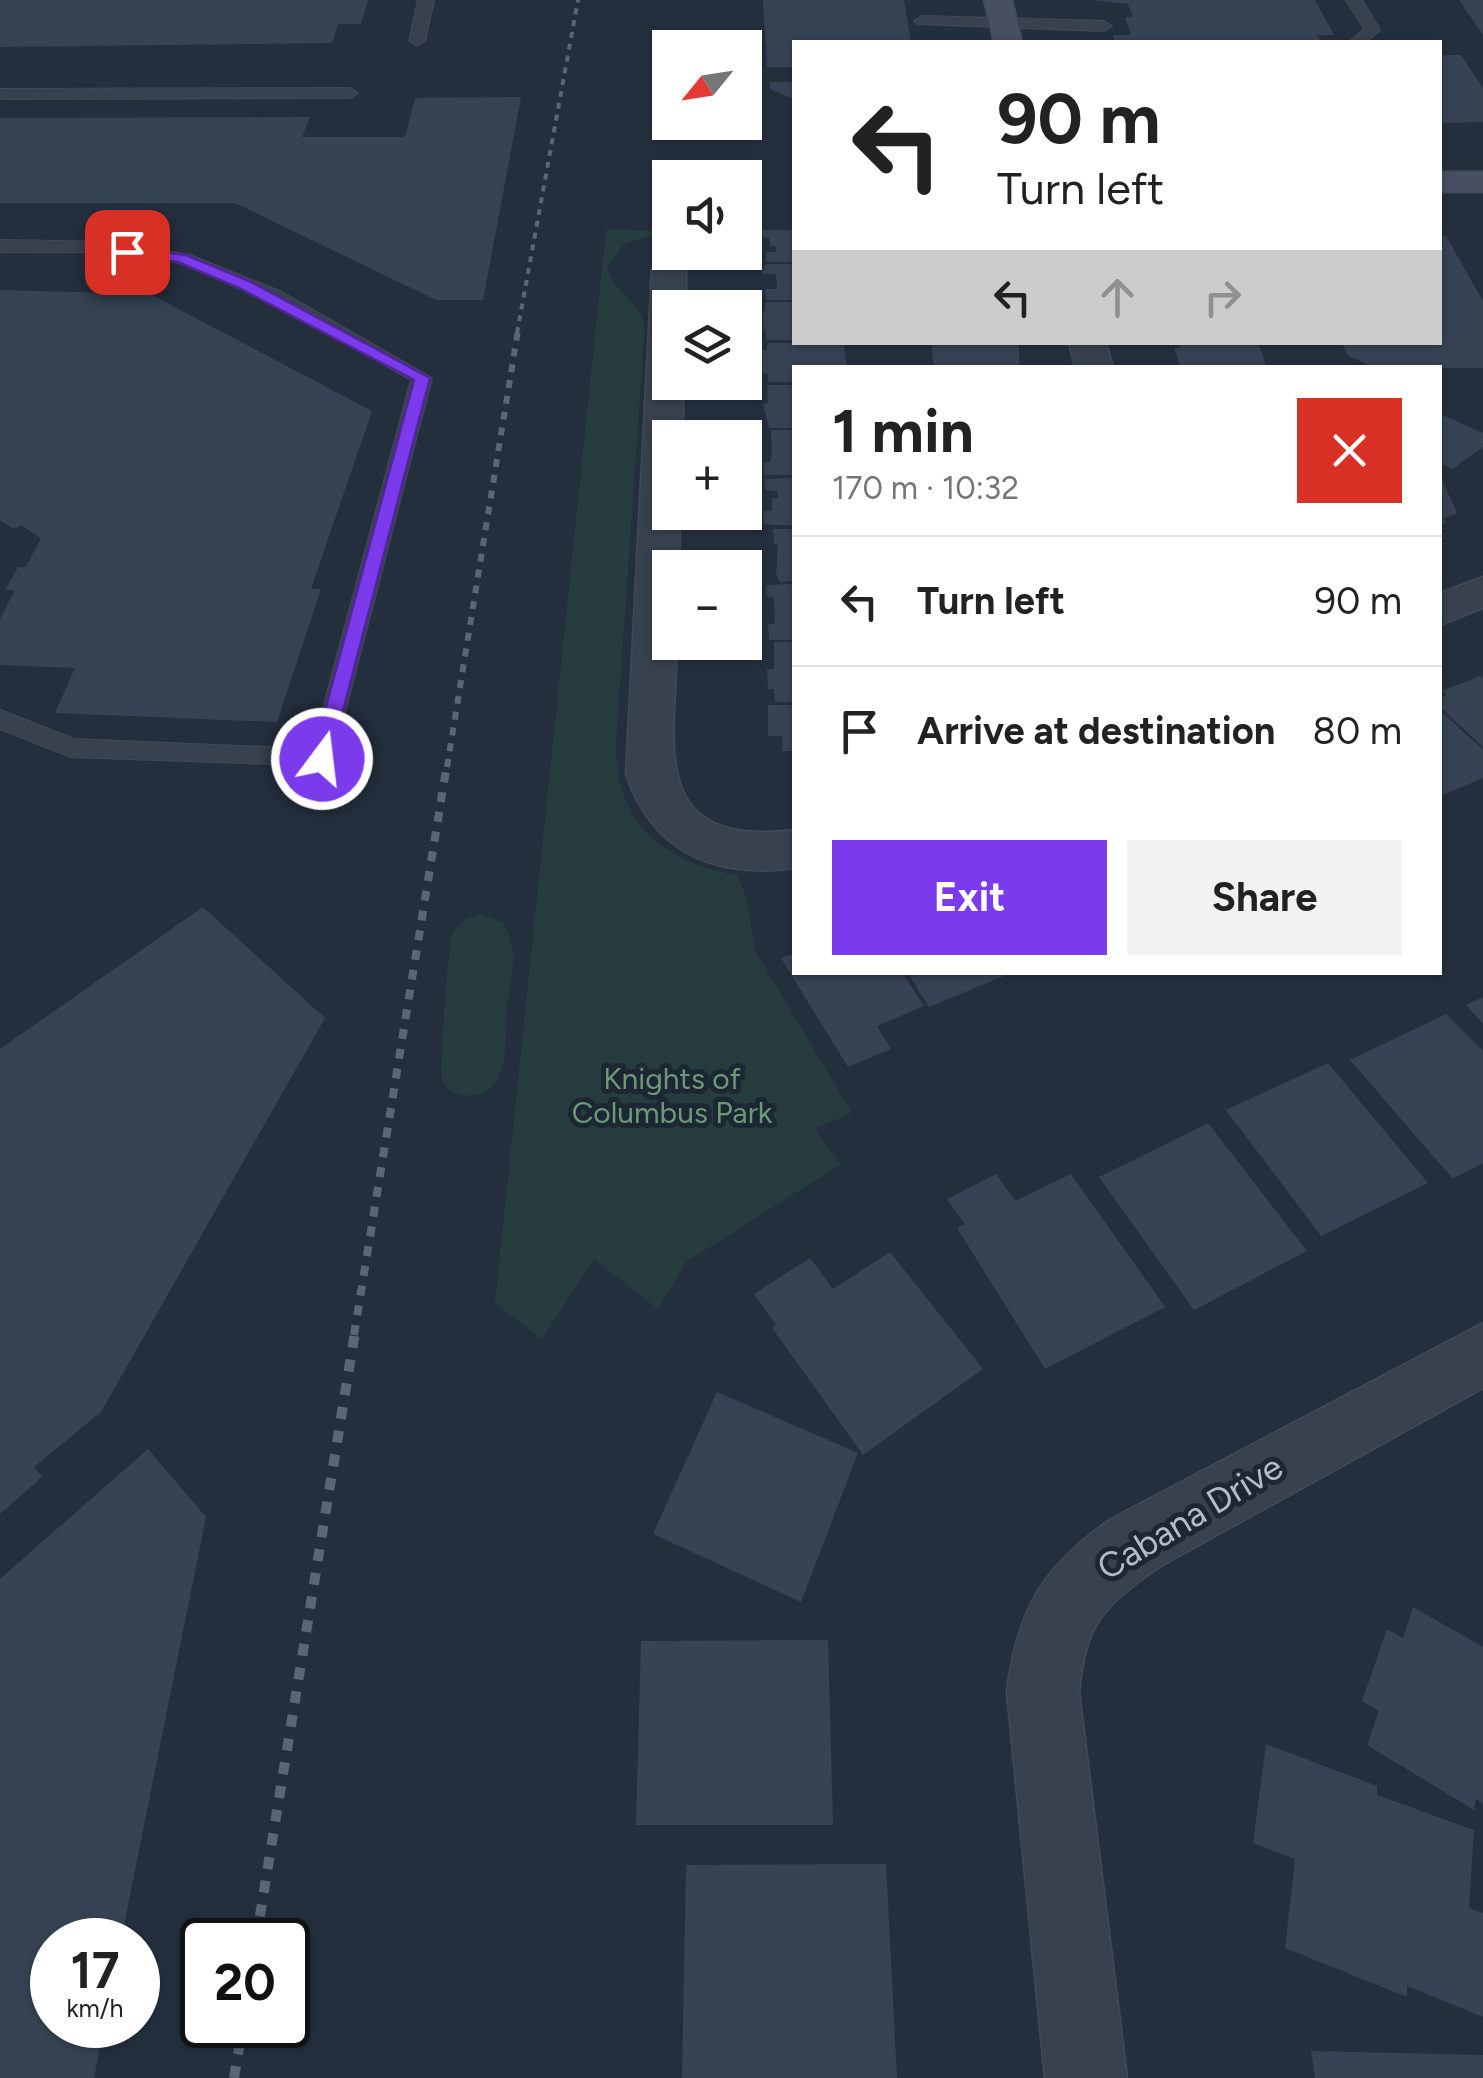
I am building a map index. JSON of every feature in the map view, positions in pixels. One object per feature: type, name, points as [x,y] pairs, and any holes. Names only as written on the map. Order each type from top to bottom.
[{"type":"street","points":[[1442,182],[1483,182]]},
{"type":"street","points":[[669,270],[650,774],[669,813],[694,836],[733,850],[792,848]]},
{"type":"street","points":[[1442,609],[1483,592]]},
{"type":"street","name":"Cabana Drive","points":[[1086,2078],[1042,1692],[1046,1653],[1056,1621],[1070,1596],[1090,1574],[1135,1543],[1483,1354]]},
{"type":"lane","points":[[417,42],[426,0]]},
{"type":"lane","points":[[1354,0],[1372,30],[1360,40]]},
{"type":"lane","points":[[922,21],[1104,26]]},
{"type":"lane","points":[[0,94],[350,93]]},
{"type":"lane","points":[[0,246],[100,249],[181,258],[332,328],[422,378],[322,759],[71,748],[0,719]]},
{"type":"green space","name":"Knights of Columbus Park","points":[[606,229],[652,231],[652,235],[623,245],[607,267],[645,325],[616,743],[618,771],[634,816],[665,848],[685,860],[736,875],[748,905],[757,954],[852,1113],[814,1129],[841,1164],[686,1262],[658,1309],[594,1259],[542,1339],[495,1303]]},
{"type":"green space","points":[[481,914],[502,922],[512,945],[505,1055],[498,1079],[491,1087],[481,1094],[463,1096],[442,1080],[448,962],[454,931]]},
{"type":"building","points":[[0,0],[368,0],[361,24],[338,24],[332,43],[0,47]]},
{"type":"building","points":[[763,0],[904,0],[911,40],[792,40],[792,67],[767,67]]},
{"type":"building","points":[[1090,0],[1315,0],[1334,35],[1317,35],[1320,40],[1114,40],[1113,35],[1131,35],[1125,17],[1133,17],[1128,4]]},
{"type":"building","points":[[1459,0],[1483,0],[1483,35]]},
{"type":"building","points":[[1442,55],[1461,55],[1483,88],[1483,122],[1442,123]]},
{"type":"building","points":[[770,82],[792,82],[792,99],[770,89]]},
{"type":"building","points":[[521,97],[483,300],[436,300],[235,203],[0,203],[0,118],[310,117],[302,137],[405,137],[415,98]]},
{"type":"building","points":[[762,230],[792,230],[792,262],[766,262],[766,252],[776,252],[769,238],[762,238]]},
{"type":"building","points":[[1442,236],[1446,236],[1483,301],[1483,368],[1369,365],[1347,355],[1343,345],[1442,345]]},
{"type":"building","points":[[765,264],[792,264],[792,300],[766,300],[765,289],[777,289],[776,274],[762,274]]},
{"type":"building","points":[[0,290],[150,294],[372,411],[311,589],[321,589],[277,722],[55,713],[75,668],[0,665],[0,619],[15,590],[5,590],[18,567],[26,567],[41,538],[21,525],[14,529],[0,520]]},
{"type":"building","points":[[766,302],[792,302],[792,340],[767,340],[762,320]]},
{"type":"building","points":[[767,343],[844,345],[847,365],[792,365],[792,382],[768,382],[768,374],[762,374],[762,350],[767,350]]},
{"type":"building","points":[[931,345],[1019,345],[1019,365],[934,365]]},
{"type":"building","points":[[1179,345],[1259,345],[1266,365],[1180,365],[1174,348],[1180,348]]},
{"type":"building","points":[[767,385],[792,385],[792,428],[769,428],[763,404],[768,403]]},
{"type":"building","points":[[1442,415],[1483,433],[1483,447],[1452,469],[1442,464]]},
{"type":"building","points":[[771,430],[792,430],[792,475],[764,475],[763,462],[770,462]]},
{"type":"building","points":[[792,478],[792,526],[764,524],[763,511],[772,511],[772,498],[778,498],[777,491],[765,490],[764,479]]},
{"type":"building","points":[[1442,479],[1457,513],[1444,519],[1446,524],[1442,524]]},
{"type":"building","points":[[773,529],[792,529],[792,581],[780,582],[776,575],[778,544],[774,544]]},
{"type":"building","points":[[792,584],[792,640],[769,640],[768,624],[775,624],[774,598],[767,597],[766,585]]},
{"type":"building","points":[[774,642],[792,642],[792,702],[775,702],[774,689],[768,689],[767,669],[774,669]]},
{"type":"building","points":[[1483,678],[1483,747],[1442,709],[1442,697],[1447,695],[1442,691]]},
{"type":"building","points":[[768,705],[792,705],[792,751],[782,751],[782,736],[768,736]]},
{"type":"building","points":[[1442,712],[1483,750],[1483,778],[1442,795]]},
{"type":"building","points":[[203,907],[325,1018],[101,1412],[34,1467],[42,1477],[0,1514],[0,1049]]},
{"type":"building","points":[[792,954],[792,975],[904,975],[924,1006],[877,1026],[891,1049],[848,1067],[781,958]]},
{"type":"building","points":[[909,975],[1006,975],[929,1007]]},
{"type":"building","points":[[1483,997],[1483,1024],[1466,1005]]},
{"type":"building","points":[[1446,1014],[1483,1051],[1483,1163],[1453,1179],[1350,1060]]},
{"type":"building","points":[[1328,1063],[1428,1183],[1321,1236],[1226,1110]]},
{"type":"building","points":[[1208,1123],[1307,1251],[1194,1310],[1099,1177]]},
{"type":"building","points":[[996,1174],[1015,1201],[1071,1174],[1165,1307],[1045,1369],[957,1228],[965,1224],[947,1199]]},
{"type":"building","points":[[890,1252],[983,1369],[863,1455],[772,1328],[776,1325],[754,1294],[810,1258],[833,1289]]},
{"type":"building","points":[[717,1392],[858,1453],[801,1602],[653,1534]]},
{"type":"building","points":[[148,1449],[206,1517],[125,1918],[30,1918],[30,2048],[100,2048],[94,2078],[0,2078],[0,1579]]},
{"type":"building","points":[[1413,1607],[1483,1647],[1483,1804],[1476,1799],[1474,1810],[1367,1745],[1379,1711],[1362,1701],[1387,1629],[1403,1638]]},
{"type":"building","points":[[828,1640],[833,1825],[636,1825],[641,1641]]},
{"type":"building","points":[[1266,1744],[1377,1786],[1377,1795],[1474,1830],[1469,1908],[1483,1913],[1483,2017],[1407,1986],[1407,1997],[1285,1948],[1295,1859],[1253,1843]]},
{"type":"building","points":[[886,1864],[897,2078],[682,2078],[686,1865]]},
{"type":"building","points":[[1311,2051],[1483,2055],[1483,2078],[1315,2078]]},
{"type":"railway","points":[[517,333],[578,0]]},
{"type":"railway","points":[[447,767],[518,330]]},
{"type":"railway","points":[[354,1335],[447,764]]},
{"type":"railway","points":[[260,1918],[355,1332]]},
{"type":"railway","points":[[234,2078],[239,2048]]},
{"type":"route","points":[[127,252],[181,258],[244,284],[422,378],[322,759]]}]
